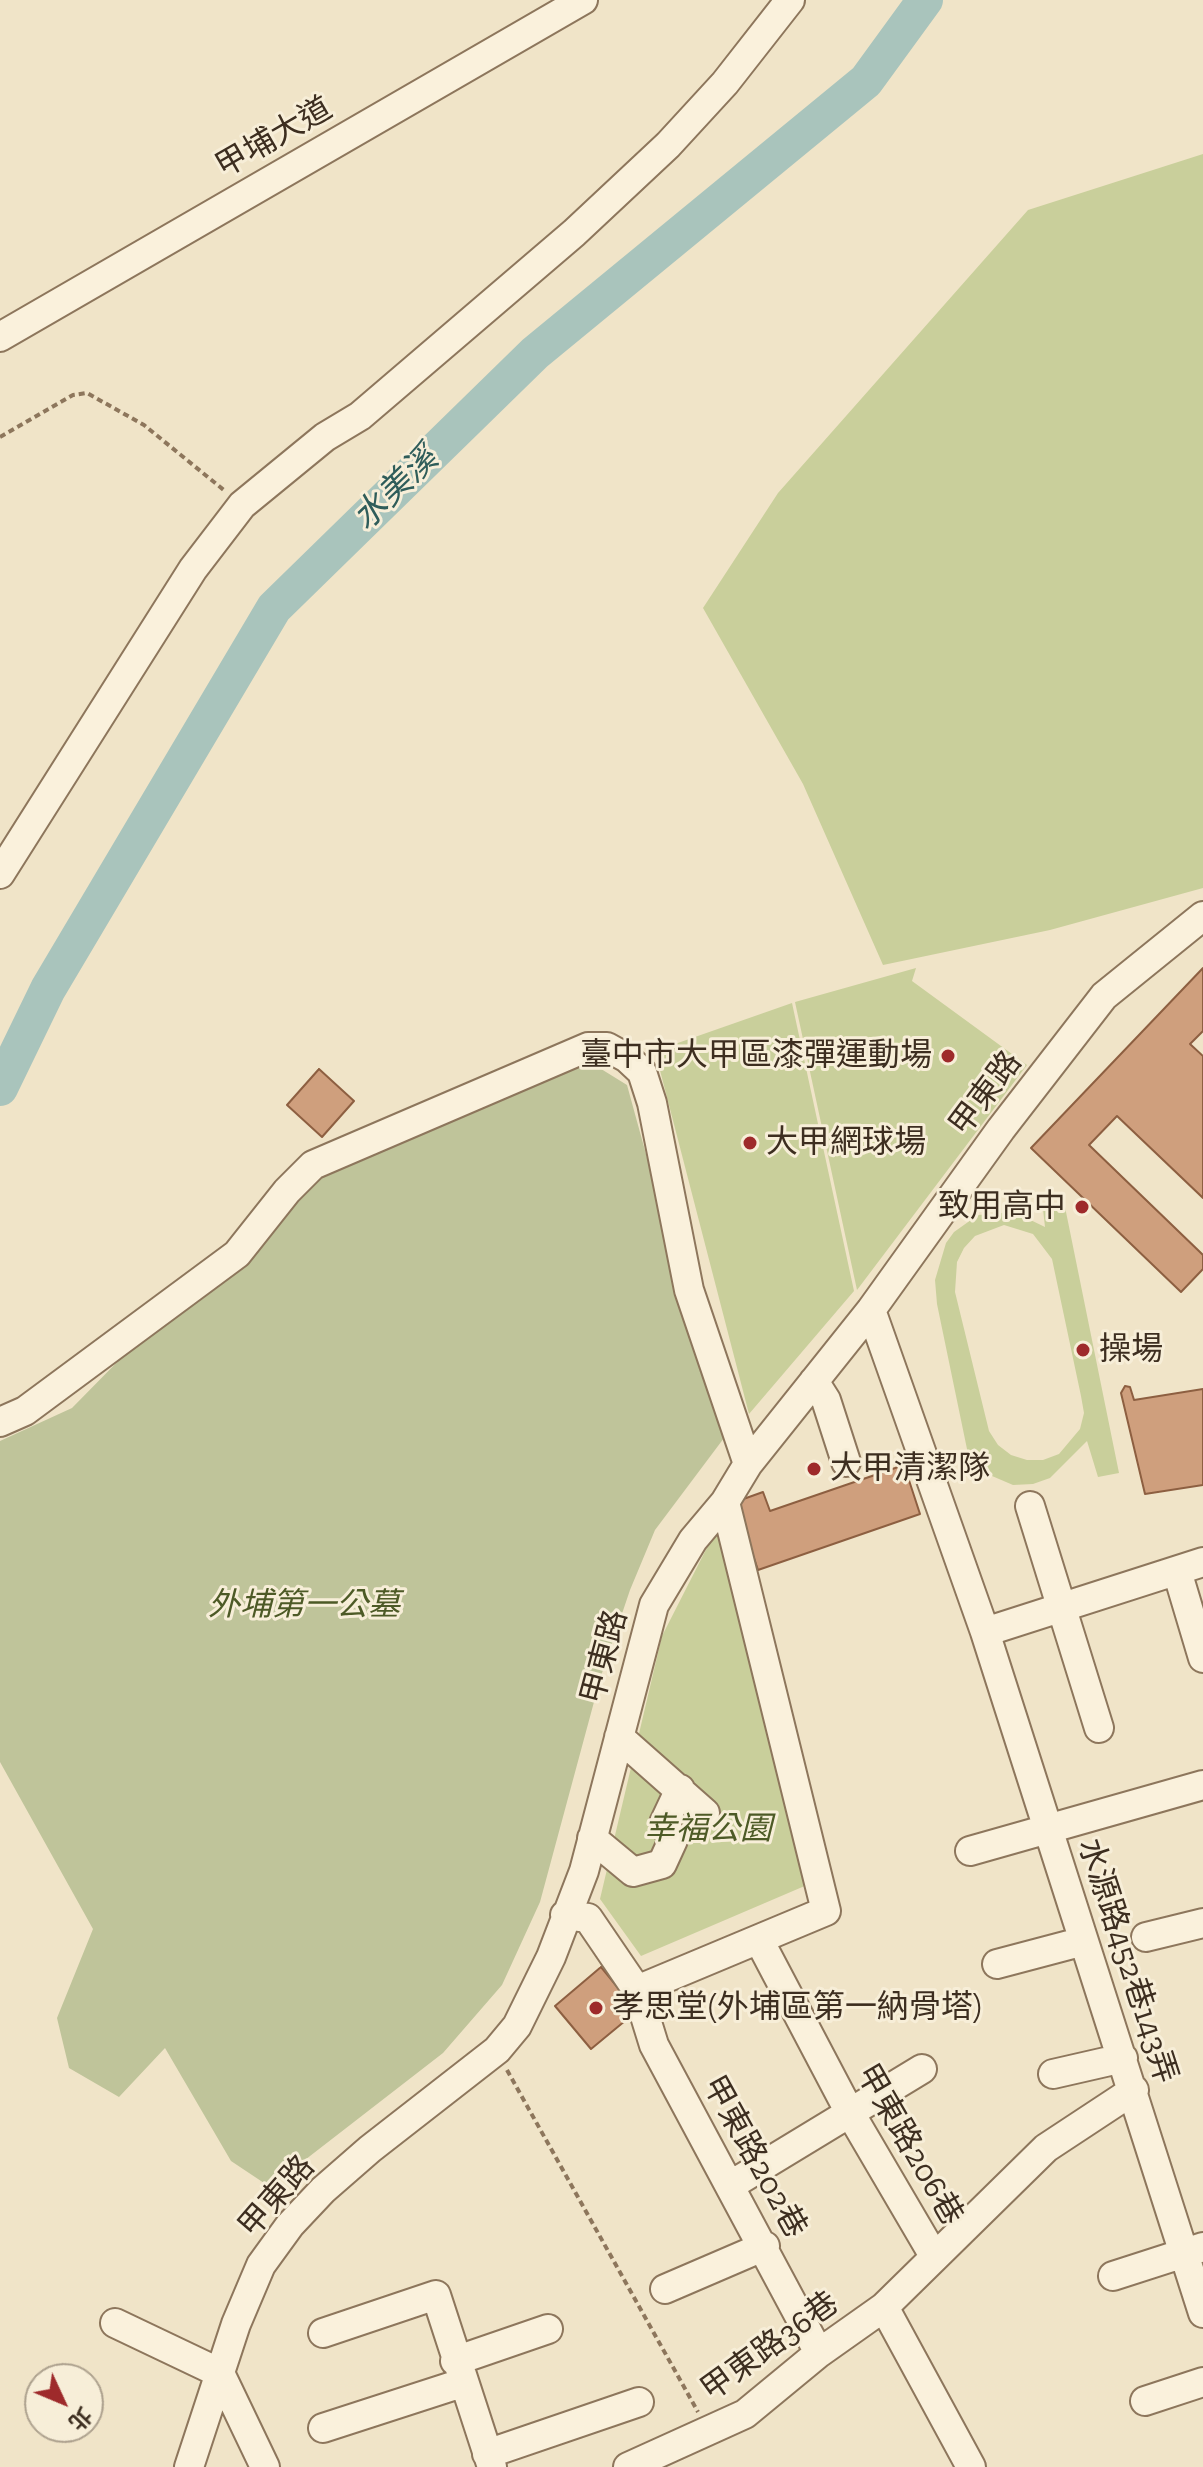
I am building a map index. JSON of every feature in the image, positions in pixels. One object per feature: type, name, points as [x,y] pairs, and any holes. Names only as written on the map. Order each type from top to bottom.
[{"type":"street","name":"甲埔大道","points":[[0,337],[583,0]]},
{"type":"street","points":[[0,874],[193,569],[242,505],[325,437],[360,416],[574,233],[706,104],[790,0]]},
{"type":"street","name":"甲東路","points":[[189,2467],[261,2265],[290,2225],[323,2190],[370,2149],[497,2050],[522,2015],[551,1957],[584,1871],[654,1605],[693,1540],[725,1502],[748,1464],[871,1310],[1001,1129],[1104,996],[1203,916]]},
{"type":"street","points":[[0,1422],[25,1411],[237,1254],[287,1191],[313,1165],[588,1047],[607,1047],[627,1058],[642,1072],[652,1103],[689,1290],[748,1464]]},
{"type":"street","name":"水源路452巷143弄","points":[[871,1310],[985,1632],[1123,2058],[1193,2250],[1203,2313]]},
{"type":"street","points":[[814,1381],[826,1400],[846,1462]]},
{"type":"street","points":[[637,1990],[826,1911],[725,1502]]},
{"type":"street","points":[[1030,1506],[1099,1728]]},
{"type":"street","points":[[985,1632],[1190,1566],[1203,1658]]},
{"type":"street","points":[[619,1737],[705,1813]]},
{"type":"street","points":[[970,1851],[1203,1785]]},
{"type":"street","points":[[592,1838],[633,1872],[662,1864],[673,1840],[664,1823],[680,1789]]},
{"type":"street","name":"甲東路202巷","points":[[565,1915],[588,1918],[637,1990],[654,2045],[765,2246],[819,2353]]},
{"type":"street","points":[[1146,1937],[1203,1923]]},
{"type":"street","name":"甲東路206巷","points":[[759,1940],[849,2111],[934,2256]]},
{"type":"street","points":[[997,1964],[1084,1941]]},
{"type":"street","points":[[1053,2074],[1123,2058]]},
{"type":"street","points":[[731,2185],[922,2069]]},
{"type":"street","name":"甲東路36巷","points":[[628,2467],[745,2414],[819,2353],[884,2307],[1046,2148],[1134,2090]]},
{"type":"street","points":[[665,2289],[765,2246]]},
{"type":"street","points":[[1113,2276],[1193,2250]]},
{"type":"street","points":[[323,2333],[436,2295],[490,2460],[639,2402]]},
{"type":"street","points":[[884,2307],[971,2467]]},
{"type":"street","points":[[115,2323],[220,2373],[265,2467]]},
{"type":"street","points":[[323,2428],[459,2372],[548,2329]]},
{"type":"street","points":[[1145,2401],[1203,2382]]},
{"type":"path","points":[[0,437],[73,395],[87,393],[144,425],[242,505]]},
{"type":"path","points":[[497,2050],[709,2432]]},
{"type":"green space","points":[[1203,154],[1203,888],[1050,930],[883,965],[803,784],[703,608],[778,493],[1028,210]]},
{"type":"green space","points":[[916,968],[912,981],[1027,1065],[857,1290],[795,1002]]},
{"type":"green space","name":"大甲網球場","points":[[792,1003],[854,1291],[749,1414],[655,1051]]},
{"type":"green space","name":"外埔第一公墓","points":[[585,1059],[627,1085],[724,1438],[655,1530],[630,1590],[601,1676],[540,1902],[502,1985],[443,2053],[270,2187],[231,2161],[165,2048],[119,2097],[69,2068],[57,2018],[93,1929],[0,1762],[0,1441],[72,1408],[299,1177]]},
{"type":"green space","name":"操場","points":[[1065,1207],[1119,1473],[1098,1477],[1087,1441],[1050,1478],[1033,1484],[1013,1485],[985,1473],[967,1449],[937,1304],[935,1280],[946,1243],[954,1232],[978,1215],[1014,1212],[1045,1227],[1043,1209]],"holes":[[[1004,1225],[1033,1234],[1052,1259],[1084,1413],[1080,1429],[1059,1454],[1043,1460],[1027,1460],[1011,1455],[998,1445],[989,1431],[955,1292],[957,1262],[975,1236]]]},
{"type":"green space","name":"幸福公園","points":[[719,1524],[814,1882],[641,1956],[600,1899],[662,1636]]},
{"type":"building","points":[[1203,968],[1203,1031],[1190,1044],[1203,1056],[1203,1198],[1117,1116],[1089,1145],[1203,1255],[1203,1269],[1181,1292],[1031,1148]]},
{"type":"building","points":[[319,1069],[354,1101],[322,1137],[287,1105]]},
{"type":"building","points":[[1125,1386],[1130,1387],[1134,1400],[1203,1389],[1203,1485],[1145,1494],[1121,1393]]},
{"type":"building","name":"大甲清潔隊","points":[[904,1465],[920,1514],[758,1570],[735,1502],[763,1492],[770,1511]]},
{"type":"building","name":"孝思堂(外埔區第一納骨塔)","points":[[601,1967],[637,2011],[591,2049],[555,2006]]},
{"type":"waterway","name":"水美溪","points":[[0,1088],[48,989],[274,608],[535,353],[866,81],[925,0]]},
{"type":"place","name":"臺中市大甲區漆彈運動場","points":[[948,1056]]},
{"type":"place","name":"大甲網球場","points":[[750,1143]]},
{"type":"place","name":"致用高中","points":[[1082,1207]]},
{"type":"place","name":"操場","points":[[1083,1350]]},
{"type":"place","name":"大甲清潔隊","points":[[814,1469]]},
{"type":"place","name":"孝思堂(外埔區第一納骨塔)","points":[[596,2008]]}]
